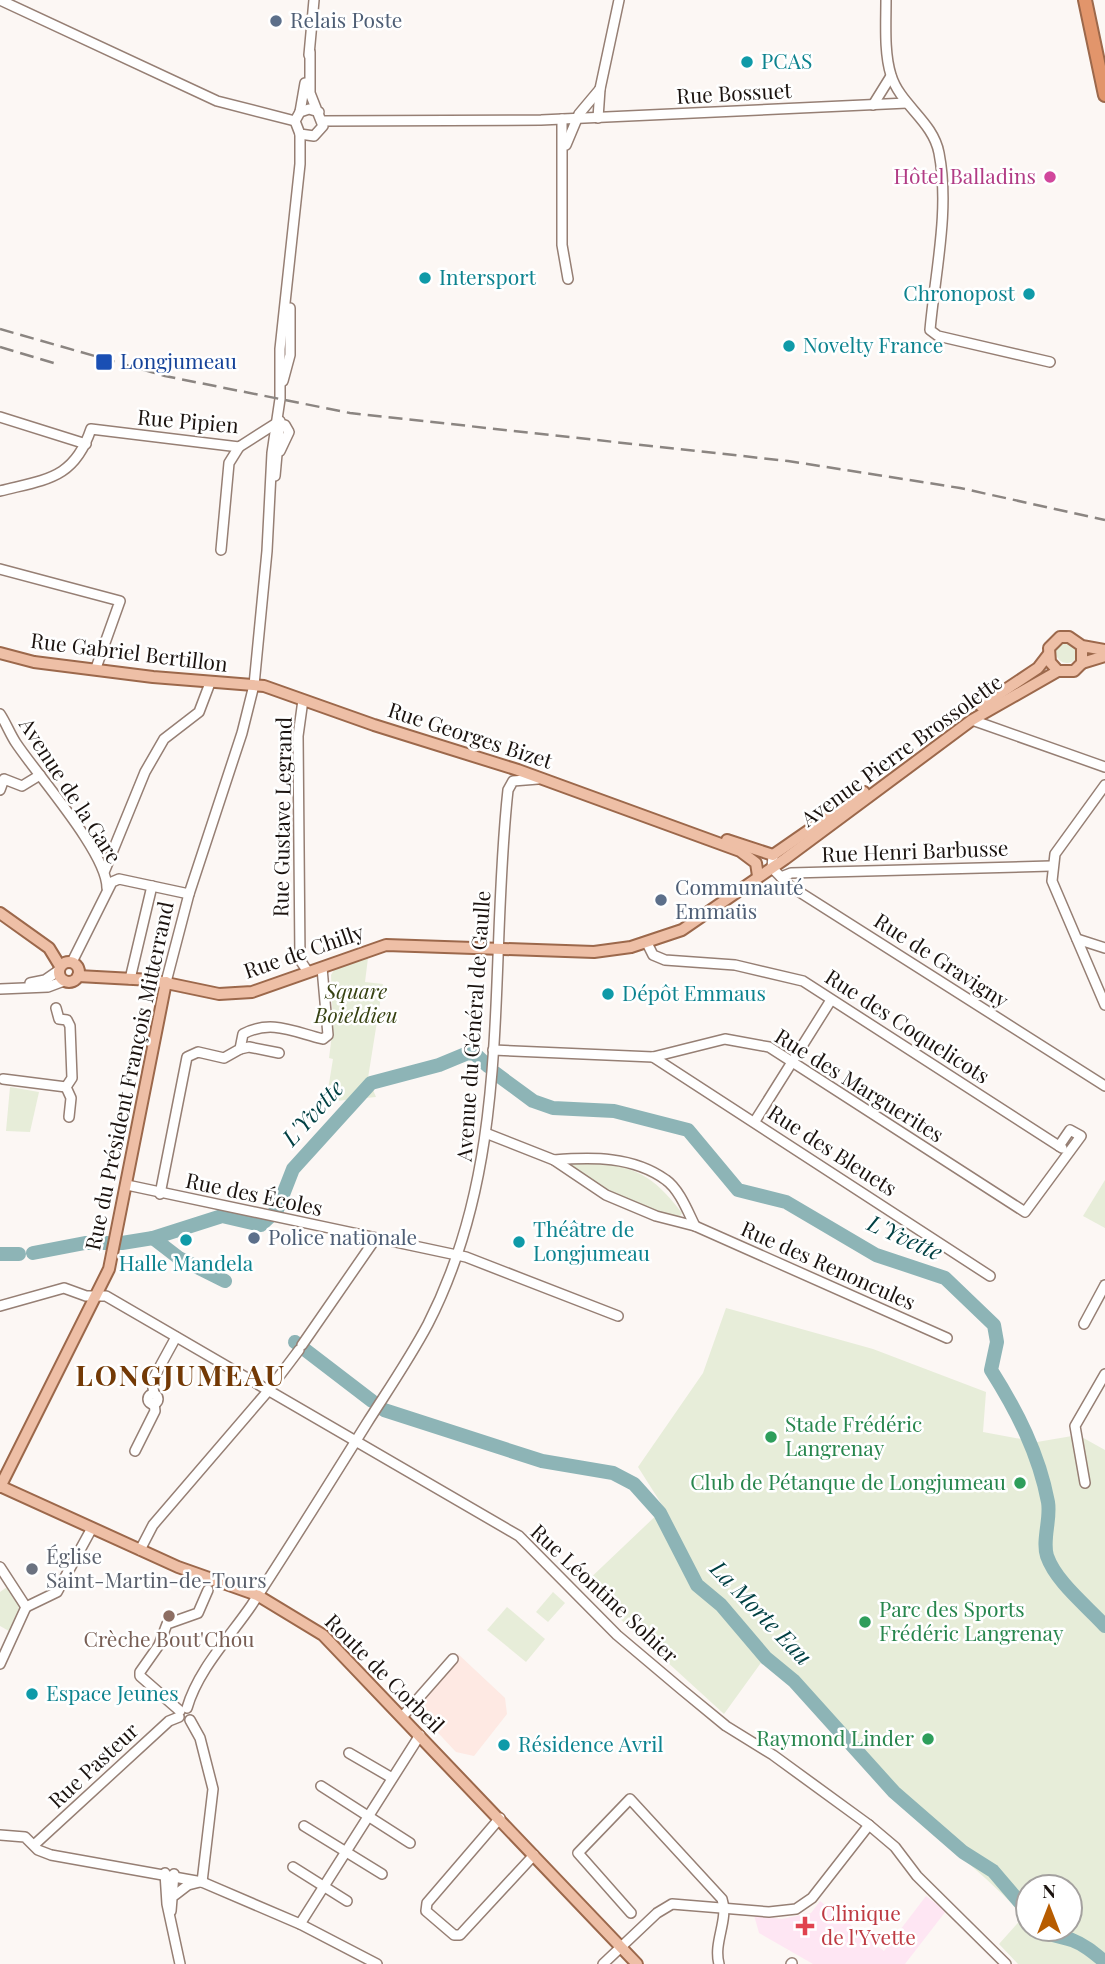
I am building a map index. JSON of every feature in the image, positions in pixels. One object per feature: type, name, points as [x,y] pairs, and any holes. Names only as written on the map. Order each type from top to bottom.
[{"type":"highway","points":[[1085,0],[1105,95]]},
{"type":"main road","name":"Avenue Pierre Brossolette","points":[[773,855],[967,715],[1038,668],[1048,655],[1053,642],[1060,637],[1077,640],[1082,646],[1105,650]]},
{"type":"main road","points":[[1082,646],[1082,663]]},
{"type":"main road","name":"Rue Gabriel Bertillon","points":[[0,653],[34,662],[210,683],[254,685]]},
{"type":"main road","points":[[1048,655],[1049,662],[1058,671]]},
{"type":"main road","name":"Avenue Pierre Brossolette","points":[[647,943],[694,924],[972,719],[1058,671],[1074,671],[1082,663],[1105,656]]},
{"type":"main road","name":"Rue Georges Bizet","points":[[254,685],[674,826],[750,856],[756,863],[758,876]]},
{"type":"main road","name":"Rue Georges Bizet","points":[[674,826],[773,855]]},
{"type":"main road","points":[[0,913],[49,948],[67,957],[65,968]]},
{"type":"main road","name":"Rue de Chilly","points":[[65,968],[77,966],[78,976],[166,982],[235,994],[322,968],[386,945],[584,953],[647,943]]},
{"type":"main road","name":"Rue du Président François Mitterrand","points":[[0,1486],[108,1269],[166,982]]},
{"type":"main road","name":"Route de Corbeil","points":[[0,1486],[140,1550],[257,1595],[323,1635],[637,1964]]},
{"type":"street","points":[[300,164],[314,136],[321,130],[321,117],[310,93],[314,0]]},
{"type":"street","points":[[598,118],[600,89],[619,0]]},
{"type":"street","points":[[886,0],[891,76],[907,103],[922,118],[939,151],[942,210],[930,330],[938,335],[1050,362]]},
{"type":"street","points":[[0,1],[217,101],[295,121]]},
{"type":"street","points":[[295,121],[300,112],[310,52]]},
{"type":"street","points":[[873,105],[891,76]]},
{"type":"street","points":[[564,150],[577,118],[600,89]]},
{"type":"street","name":"Rue Bossuet","points":[[321,117],[562,119],[907,103]]},
{"type":"street","points":[[300,112],[309,109],[321,117]]},
{"type":"street","points":[[562,119],[562,245],[569,279]]},
{"type":"street","points":[[295,121],[300,134],[314,136]]},
{"type":"street","name":"Rue du Président François Mitterrand","points":[[166,982],[189,894],[242,733],[254,685],[276,453],[280,349],[300,164],[300,134]]},
{"type":"street","points":[[0,417],[84,448],[63,473],[0,491]]},
{"type":"street","name":"Rue Pipien","points":[[84,448],[91,429],[239,447],[278,417]]},
{"type":"street","points":[[221,550],[229,463],[239,447]]},
{"type":"street","points":[[0,569],[120,601],[96,668]]},
{"type":"street","points":[[105,870],[145,772],[164,739],[200,712],[210,683]]},
{"type":"street","name":"Rue Gustave Legrand","points":[[303,700],[298,736],[300,960],[309,972]]},
{"type":"street","name":"Avenue de la Gare","points":[[1,717],[62,803],[105,870],[107,888]]},
{"type":"street","points":[[972,719],[1105,766]]},
{"type":"street","points":[[0,790],[4,779],[22,786],[40,775]]},
{"type":"street","name":"Avenue du Général de Gaulle","points":[[257,1595],[422,1335],[457,1255],[477,1192],[488,1134],[508,790],[513,781],[540,779]]},
{"type":"street","points":[[1105,785],[1055,854],[1051,866],[1055,890],[1105,1005]]},
{"type":"street","points":[[772,867],[773,855]]},
{"type":"street","name":"Rue Henri Barbusse","points":[[781,877],[791,873],[1051,866]]},
{"type":"street","name":"Rue de Gravigny","points":[[772,867],[781,877],[1105,1086]]},
{"type":"street","points":[[0,987],[45,980],[65,968],[107,888],[119,879],[189,894]]},
{"type":"street","points":[[130,979],[152,886]]},
{"type":"street","points":[[1077,939],[1105,948]]},
{"type":"street","name":"Rue des Coquelicots","points":[[647,943],[650,952],[659,958],[735,965],[791,976],[803,981],[1069,1152]]},
{"type":"street","points":[[240,1049],[243,1034],[262,1026],[281,1026],[323,1039],[328,1035],[322,968]]},
{"type":"street","points":[[755,1121],[831,1000]]},
{"type":"street","points":[[55,1008],[59,1018],[67,1020],[70,1026],[72,1078],[66,1087]]},
{"type":"street","name":"Rue des Marguerites","points":[[493,1050],[653,1057],[725,1039],[769,1047],[1025,1212],[1069,1152]]},
{"type":"street","points":[[160,1194],[187,1057],[198,1052],[224,1058],[249,1047],[279,1053]]},
{"type":"street","name":"Rue des Bleuets","points":[[653,1057],[990,1276]]},
{"type":"street","points":[[4,1079],[66,1087]]},
{"type":"street","points":[[66,1087],[71,1098],[69,1117]]},
{"type":"street","points":[[1059,1146],[1070,1130],[1080,1136],[1069,1152]]},
{"type":"street","name":"Rue des Renoncules","points":[[488,1134],[554,1160],[606,1195],[656,1216],[695,1226],[947,1338]]},
{"type":"street","name":"Rue des Renoncules","points":[[554,1160],[589,1157],[611,1159],[639,1167],[667,1181],[695,1226]]},
{"type":"street","name":"Rue des Écoles","points":[[127,1185],[457,1255],[618,1316]]},
{"type":"street","points":[[140,1550],[153,1525],[268,1391],[376,1238]]},
{"type":"street","points":[[1084,1324],[1105,1285]]},
{"type":"street","name":"Rue Léontine Sohier","points":[[0,1306],[64,1288],[93,1297],[106,1296],[519,1536],[617,1635],[681,1689],[726,1726],[773,1755],[895,1847],[917,1876],[1006,1964]]},
{"type":"street","points":[[135,1451],[155,1411],[152,1381],[176,1337]]},
{"type":"street","points":[[1085,1483],[1075,1426],[1105,1374]]},
{"type":"street","points":[[0,1664],[26,1607],[57,1592],[92,1528]]},
{"type":"street","points":[[0,1567],[26,1607]]},
{"type":"street","points":[[202,1882],[213,1788],[200,1738],[190,1720],[192,1713],[182,1712],[140,1676],[140,1672],[159,1645],[167,1624],[198,1613],[208,1590]]},
{"type":"street","name":"Rue Pasteur","points":[[34,1844],[182,1712],[192,1690],[257,1595]]},
{"type":"street","points":[[402,1717],[453,1659]]},
{"type":"street","points":[[300,1924],[420,1735]]},
{"type":"street","points":[[349,1752],[392,1778]]},
{"type":"street","points":[[321,1786],[410,1843]]},
{"type":"street","points":[[631,1913],[578,1853],[630,1799],[719,1895],[724,1908],[715,1951],[719,1964]]},
{"type":"street","points":[[500,1818],[427,1903],[426,1911],[454,1935],[460,1935],[534,1855]]},
{"type":"street","points":[[603,1964],[671,1904],[769,1912],[796,1909],[811,1898],[869,1825]]},
{"type":"street","points":[[304,1826],[382,1874]]},
{"type":"street","points":[[0,1835],[20,1835],[51,1854],[202,1882],[300,1924],[377,1964]]},
{"type":"street","points":[[293,1867],[347,1901]]},
{"type":"street","points":[[170,1874],[175,1895],[170,1913]]},
{"type":"street","points":[[170,1874],[170,1913],[180,1964]]},
{"type":"street","points":[[175,1895],[188,1885],[202,1882]]},
{"type":"shaded area","points":[[458,1654],[505,1698],[507,1714],[474,1756],[456,1752],[413,1706]]},
{"type":"shaded area","name":"Clinique de l'Yvette","points":[[926,1896],[946,1911],[905,1964],[813,1964],[759,1933],[754,1915],[782,1919],[811,1913],[820,1901],[884,1951]]},
{"type":"green space","points":[[1067,641],[1075,644],[1078,652],[1075,660],[1067,663],[1059,660],[1056,652],[1059,644]]},
{"type":"green space","name":"Square Boieldieu","points":[[368,958],[365,982],[383,984],[368,1078],[376,1097],[326,1102],[333,1059],[329,1058],[333,1027],[331,975],[334,970]]},
{"type":"green space","points":[[10,1087],[39,1092],[30,1132],[6,1131]]},
{"type":"green space","points":[[587,1160],[641,1174],[661,1189],[682,1213],[679,1218],[607,1195],[571,1169],[569,1164]]},
{"type":"green space","points":[[1105,1180],[1105,1228],[1083,1216]]},
{"type":"green space","name":"Parc des Sports Frédéric Langrenay","points":[[726,1308],[873,1349],[986,1392],[983,1432],[1037,1442],[1078,1435],[1105,1450],[1105,1964],[1018,1964],[999,1944],[1014,1927],[1014,1943],[1084,1943],[1084,1873],[1014,1873],[1014,1906],[890,1792],[813,1706],[763,1660],[724,1714],[583,1585],[664,1508],[638,1467],[703,1373]]},
{"type":"green space","points":[[7,1587],[20,1605],[9,1631],[0,1626],[0,1592]]},
{"type":"green space","points":[[553,1592],[565,1603],[548,1622],[536,1612]]},
{"type":"green space","points":[[507,1607],[545,1639],[526,1662],[487,1630]]},
{"type":"waterway","name":"L'Yvette","points":[[33,1253],[85,1243],[122,1243],[153,1238],[222,1216],[261,1225],[277,1210],[293,1169],[371,1083],[439,1065],[468,1053],[475,1054],[488,1066]]},
{"type":"waterway","name":"L'Yvette","points":[[495,1073],[533,1101],[553,1108],[614,1111],[688,1130],[738,1190],[786,1202],[876,1255],[945,1278],[994,1325],[997,1342],[991,1370],[1026,1433],[1044,1484],[1049,1509],[1045,1543],[1047,1556],[1057,1575],[1105,1626]]},
{"type":"waterway","name":"La Morte Eau","points":[[153,1238],[179,1258],[225,1281]]},
{"type":"waterway","name":"L'Yvette","points":[[0,1254],[19,1254]]},
{"type":"waterway","name":"La Morte Eau","points":[[295,1342],[372,1401]]},
{"type":"waterway","name":"La Morte Eau","points":[[384,1410],[542,1461],[613,1473],[634,1484],[660,1513],[697,1585],[721,1605],[766,1658],[794,1681],[894,1792],[963,1852],[993,1871],[1014,1896]]},
{"type":"waterway","name":"La Morte Eau","points":[[1078,1943],[1105,1962]]},
{"type":"railway","points":[[0,329],[165,376],[350,413],[788,461],[960,488],[1105,520]]},
{"type":"railway","points":[[0,347],[57,364]]},
{"type":"place","name":"Relais Poste","points":[[276,21]]},
{"type":"place","name":"PCAS","points":[[747,62]]},
{"type":"place","name":"Hôtel Balladins","points":[[1050,177]]},
{"type":"place","name":"Intersport","points":[[425,278]]},
{"type":"place","name":"Chronopost","points":[[1029,294]]},
{"type":"place","name":"Novelty France","points":[[789,346]]},
{"type":"place","name":"Longjumeau","points":[[104,362]]},
{"type":"place","name":"Communauté Emmaüs","points":[[661,900]]},
{"type":"place","name":"Dépôt Emmaus","points":[[608,994]]},
{"type":"place","name":"Police nationale","points":[[254,1238]]},
{"type":"place","name":"Halle Mandela","points":[[186,1240]]},
{"type":"place","name":"Théâtre de Longjumeau","points":[[519,1242]]},
{"type":"place","name":"Stade Frédéric Langrenay","points":[[771,1437]]},
{"type":"place","name":"Club de Pétanque de Longjumeau","points":[[1020,1483]]},
{"type":"place","name":"Église Saint-Martin-de-Tours","points":[[32,1569]]},
{"type":"place","name":"Crèche Bout'Chou","points":[[169,1616]]},
{"type":"place","name":"Parc des Sports Frédéric Langrenay","points":[[865,1622]]},
{"type":"place","name":"Espace Jeunes","points":[[32,1694]]},
{"type":"place","name":"Raymond Linder","points":[[928,1739]]},
{"type":"place","name":"Résidence Avril","points":[[504,1745]]},
{"type":"place","name":"Clinique de l'Yvette","points":[[805,1926]]},
{"type":"district","name":"LONGJUMEAU","points":[[181,1376]]}]
